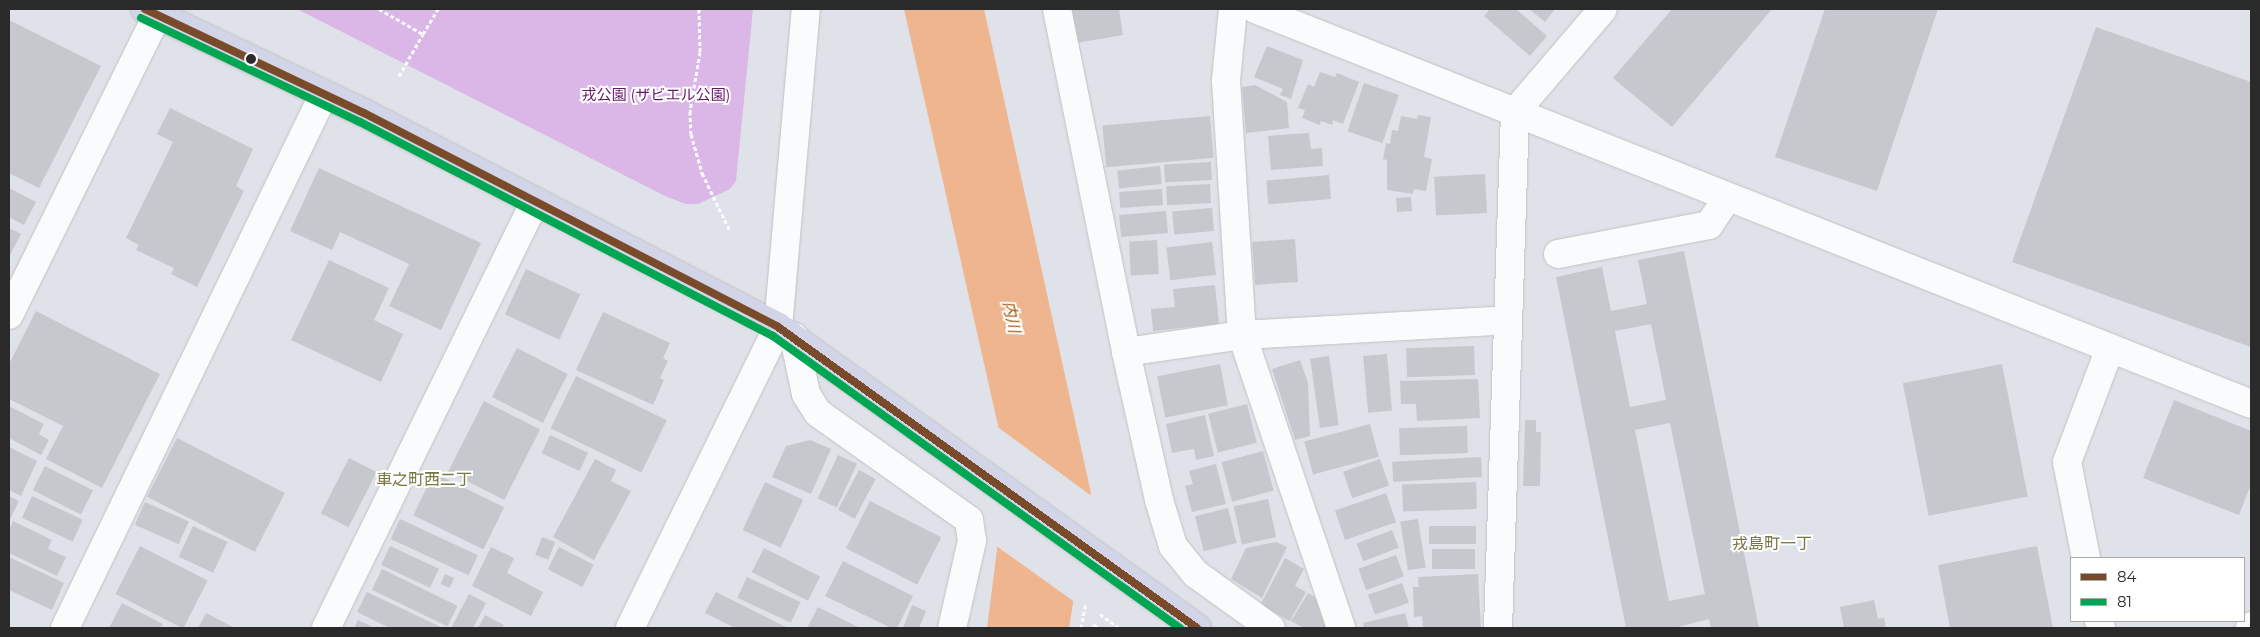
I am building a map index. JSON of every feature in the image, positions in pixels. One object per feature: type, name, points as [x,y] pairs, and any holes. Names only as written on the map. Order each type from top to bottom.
[{"type":"main road","points":[[151,12],[324,94],[535,201],[786,332],[1197,628]]},
{"type":"street","points":[[806,9],[786,332],[806,394],[818,413],[969,520],[972,541],[952,628]]},
{"type":"street","points":[[1057,9],[1126,352],[1159,500],[1173,546],[1196,574],[1271,628]]},
{"type":"street","points":[[1232,9],[1226,81],[1242,335],[1341,628]]},
{"type":"street","points":[[1498,628],[1515,112],[1603,9]]},
{"type":"street","points":[[1268,11],[1727,198],[2251,404]]},
{"type":"street","points":[[9,315],[151,12]]},
{"type":"street","points":[[65,628],[324,94]]},
{"type":"street","points":[[1558,254],[1709,225],[1727,198]]},
{"type":"street","points":[[326,628],[535,201]]},
{"type":"street","points":[[1126,352],[1242,335],[1508,320]]},
{"type":"street","points":[[630,628],[786,332]]},
{"type":"street","points":[[2086,557],[2067,462],[2110,348]]},
{"type":"path","points":[[379,9],[423,34]]},
{"type":"path","points":[[399,76],[438,9]]},
{"type":"path","points":[[698,9],[700,52],[690,111],[692,134],[702,173],[730,231]]},
{"type":"path","points":[[1081,628],[1086,603]]},
{"type":"path","points":[[1100,614],[1119,628]]},
{"type":"path","points":[[1093,628],[1094,624],[1098,628]]},
{"type":"green space","name":"戎公園 (ザビエル公園)","points":[[297,9],[753,9],[736,181],[730,189],[698,204],[686,204],[665,196]]},
{"type":"water","name":"内川","points":[[904,9],[984,9],[1091,493],[1069,628],[987,628],[997,550],[999,430]]},
{"type":"pier","points":[[995,425],[1093,497],[1076,603],[995,545]]},
{"type":"building","points":[[1070,9],[1119,9],[1123,35],[1076,43]]},
{"type":"building","points":[[1490,9],[1516,9],[1547,36],[1530,56],[1484,16]]},
{"type":"building","points":[[1529,9],[1555,9],[1545,22]]},
{"type":"building","points":[[1672,9],[1772,9],[1672,127],[1613,78]]},
{"type":"building","points":[[1825,9],[1938,9],[1877,191],[1775,157]]},
{"type":"building","points":[[9,20],[101,66],[39,188],[9,173]]},
{"type":"building","points":[[2096,27],[2251,82],[2251,347],[2012,262]]},
{"type":"building","points":[[1267,46],[1303,60],[1291,99],[1280,95],[1283,89],[1254,77]]},
{"type":"building","points":[[1320,72],[1335,77],[1337,73],[1359,82],[1343,124],[1333,120],[1332,125],[1321,121],[1320,125],[1302,118],[1305,110],[1298,108],[1308,84],[1314,87]]},
{"type":"building","points":[[1364,83],[1399,95],[1382,143],[1347,131]]},
{"type":"building","points":[[1255,85],[1287,102],[1289,128],[1246,133],[1242,87]]},
{"type":"building","points":[[170,108],[253,149],[236,186],[244,191],[197,287],[171,274],[174,268],[136,250],[139,245],[126,238],[173,142],[157,134]]},
{"type":"building","points":[[1418,115],[1431,117],[1424,157],[1432,159],[1426,191],[1414,189],[1413,194],[1387,190],[1387,160],[1383,159],[1386,143],[1390,144],[1392,130],[1398,131],[1401,116],[1417,119]]},
{"type":"building","points":[[1210,116],[1214,158],[1106,167],[1102,125]]},
{"type":"building","points":[[1309,133],[1311,149],[1322,148],[1323,166],[1271,170],[1268,136]]},
{"type":"building","points":[[1211,162],[1212,180],[1165,182],[1164,164]]},
{"type":"building","points":[[1160,166],[1162,184],[1119,188],[1117,170]]},
{"type":"building","points":[[319,168],[481,243],[441,330],[389,306],[409,264],[340,232],[332,250],[290,231]]},
{"type":"building","points":[[1485,174],[1487,213],[1436,216],[1434,177]]},
{"type":"building","points":[[1329,175],[1331,199],[1268,204],[1266,180]]},
{"type":"building","points":[[1210,184],[1211,203],[1167,205],[1166,186]]},
{"type":"building","points":[[9,188],[36,202],[24,225],[9,217]]},
{"type":"building","points":[[1162,189],[1163,205],[1120,208],[1119,192]]},
{"type":"building","points":[[1411,197],[1412,211],[1397,212],[1396,198]]},
{"type":"building","points":[[1212,208],[1214,231],[1174,234],[1172,211]]},
{"type":"building","points":[[1166,211],[1168,233],[1121,237],[1119,215]]},
{"type":"building","points":[[9,228],[21,234],[9,257]]},
{"type":"building","points":[[1295,239],[1298,282],[1255,285],[1252,242]]},
{"type":"building","points":[[1157,240],[1159,274],[1131,275],[1129,241]]},
{"type":"building","points":[[1212,242],[1216,275],[1170,280],[1166,248]]},
{"type":"building","points":[[1684,251],[1759,628],[1711,628],[1709,619],[1674,628],[1626,628],[1556,277],[1602,267],[1611,311],[1647,304],[1638,260]],"holes":[[[1651,324],[1666,400],[1630,407],[1615,331]],[[1670,423],[1705,594],[1669,601],[1635,430]]]},
{"type":"building","points":[[329,260],[389,288],[374,320],[403,334],[381,382],[291,340]]},
{"type":"building","points":[[526,269],[580,294],[559,340],[505,314]]},
{"type":"building","points":[[1215,285],[1219,324],[1153,331],[1151,309],[1175,307],[1173,289]]},
{"type":"building","points":[[36,311],[160,374],[102,488],[46,459],[63,426],[9,399],[9,364]]},
{"type":"building","points":[[603,312],[670,343],[663,358],[668,361],[660,378],[664,380],[653,405],[576,370]]},
{"type":"building","points":[[1474,346],[1475,375],[1407,377],[1406,348]]},
{"type":"building","points":[[517,348],[568,374],[543,423],[492,397]]},
{"type":"building","points":[[1387,354],[1392,411],[1368,413],[1363,356]]},
{"type":"building","points":[[1329,356],[1339,425],[1320,428],[1310,359]]},
{"type":"building","points":[[1300,360],[1308,383],[1310,436],[1295,440],[1272,369]]},
{"type":"building","points":[[1220,364],[1228,405],[1165,417],[1157,376]]},
{"type":"building","points":[[2002,364],[2028,497],[1929,516],[1903,383]]},
{"type":"building","points":[[576,376],[667,420],[641,472],[551,428]]},
{"type":"building","points":[[1478,379],[1480,418],[1417,421],[1416,404],[1401,404],[1400,381]]},
{"type":"building","points":[[2174,400],[2251,431],[2251,484],[2239,515],[2143,478]]},
{"type":"building","points":[[484,401],[540,430],[504,500],[448,471]]},
{"type":"building","points":[[1247,404],[1257,443],[1218,452],[1208,414]]},
{"type":"building","points":[[9,406],[44,424],[39,434],[49,440],[41,455],[9,438]]},
{"type":"building","points":[[1205,415],[1214,456],[1196,460],[1194,449],[1172,453],[1166,424]]},
{"type":"building","points":[[1525,420],[1536,420],[1536,432],[1541,432],[1540,486],[1523,486]]},
{"type":"building","points":[[1370,424],[1379,457],[1313,474],[1304,442]]},
{"type":"building","points":[[1467,426],[1468,453],[1400,455],[1399,428]]},
{"type":"building","points":[[550,435],[588,453],[580,471],[542,453]]},
{"type":"building","points":[[177,438],[285,493],[255,552],[147,497]]},
{"type":"building","points":[[810,440],[831,449],[811,494],[772,477],[786,446]]},
{"type":"building","points":[[9,447],[37,461],[21,496],[9,490]]},
{"type":"building","points":[[1263,451],[1274,491],[1232,502],[1221,462]]},
{"type":"building","points":[[838,455],[857,464],[837,507],[818,499]]},
{"type":"building","points":[[1481,457],[1482,477],[1393,482],[1392,462]]},
{"type":"building","points":[[349,458],[377,472],[348,527],[321,513]]},
{"type":"building","points":[[595,459],[616,470],[611,481],[631,491],[594,560],[553,537]]},
{"type":"building","points":[[1380,459],[1389,485],[1352,498],[1343,472]]},
{"type":"building","points":[[1216,464],[1226,504],[1192,512],[1185,486],[1193,484],[1189,471]]},
{"type":"building","points":[[45,466],[93,491],[81,515],[33,490]]},
{"type":"building","points":[[859,470],[876,479],[855,519],[838,510]]},
{"type":"building","points":[[434,473],[504,507],[484,549],[413,515]]},
{"type":"building","points":[[765,482],[803,500],[781,548],[743,530]]},
{"type":"building","points":[[1476,482],[1477,509],[1403,512],[1402,485]]},
{"type":"building","points":[[1386,493],[1396,522],[1345,540],[1335,511]]},
{"type":"building","points":[[9,496],[19,501],[9,521]]},
{"type":"building","points":[[32,496],[83,520],[73,541],[22,518]]},
{"type":"building","points":[[1268,499],[1276,537],[1242,544],[1234,506]]},
{"type":"building","points":[[870,501],[941,537],[917,585],[846,548]]},
{"type":"building","points":[[145,502],[189,522],[179,544],[135,525]]},
{"type":"building","points":[[1228,508],[1237,543],[1204,551],[1195,516]]},
{"type":"building","points":[[400,519],[478,555],[469,575],[391,539]]},
{"type":"building","points":[[1418,519],[1426,567],[1408,570],[1400,522]]},
{"type":"building","points":[[13,521],[52,540],[48,549],[66,557],[57,576],[9,553],[9,531]]},
{"type":"building","points":[[193,526],[227,542],[213,573],[179,557]]},
{"type":"building","points":[[1429,526],[1476,526],[1476,544],[1429,544]]},
{"type":"building","points":[[1392,530],[1399,548],[1363,561],[1357,544]]},
{"type":"building","points":[[542,537],[555,542],[548,560],[535,555]]},
{"type":"building","points":[[1276,542],[1287,547],[1262,598],[1231,579],[1246,548]]},
{"type":"building","points":[[140,546],[208,581],[184,628],[115,594]]},
{"type":"building","points":[[390,546],[439,569],[430,588],[381,565]]},
{"type":"building","points":[[2037,546],[2053,628],[1950,628],[1938,565]]},
{"type":"building","points":[[491,547],[514,558],[507,573],[543,592],[531,616],[472,586]]},
{"type":"building","points":[[559,547],[594,565],[582,587],[548,569]]},
{"type":"building","points":[[764,548],[820,577],[808,601],[752,572]]},
{"type":"building","points":[[1432,549],[1475,549],[1475,569],[1432,569]]},
{"type":"building","points":[[1396,555],[1404,577],[1366,590],[1358,569]]},
{"type":"building","points":[[9,557],[64,583],[52,610],[9,590]]},
{"type":"building","points":[[1285,558],[1304,569],[1295,586],[1306,592],[1290,621],[1260,605]]},
{"type":"building","points":[[843,561],[913,596],[897,628],[891,628],[825,596]]},
{"type":"building","points":[[382,569],[457,606],[447,626],[372,590]]},
{"type":"building","points":[[445,574],[454,578],[450,588],[441,584]]},
{"type":"building","points":[[1478,574],[1481,628],[1423,628],[1422,616],[1414,617],[1413,587],[1419,587],[1418,577]]},
{"type":"building","points":[[747,577],[800,602],[791,623],[737,598]]},
{"type":"building","points":[[1402,583],[1409,603],[1375,615],[1368,595]]},
{"type":"building","points":[[367,592],[443,628],[390,628],[357,612]]},
{"type":"building","points":[[716,592],[788,628],[735,628],[705,613]]},
{"type":"building","points":[[1308,593],[1315,597],[1326,628],[1304,628],[1291,621]]},
{"type":"building","points":[[469,594],[486,603],[473,628],[451,628]]},
{"type":"building","points":[[1874,600],[1878,619],[1884,618],[1886,628],[1844,628],[1840,607]]},
{"type":"building","points":[[122,603],[163,624],[161,628],[109,628]]},
{"type":"building","points":[[912,605],[926,611],[919,628],[903,628]]},
{"type":"building","points":[[818,607],[860,628],[807,628]]},
{"type":"building","points":[[206,613],[235,628],[198,628]]},
{"type":"building","points":[[1405,613],[1409,628],[1364,628],[1363,623]]},
{"type":"building","points":[[485,615],[504,625],[502,628],[478,628]]},
{"type":"building","points":[[358,620],[375,628],[354,628]]},
{"type":"transit line","name":"84","points":[[145,9],[364,113],[778,327],[1197,628]]},
{"type":"transit line","name":"81","points":[[141,18],[360,122],[773,336],[1180,628]]},
{"type":"district","name":"車之町西二丁","points":[[424,480]]},
{"type":"district","name":"戎島町一丁","points":[[1772,544]]}]
